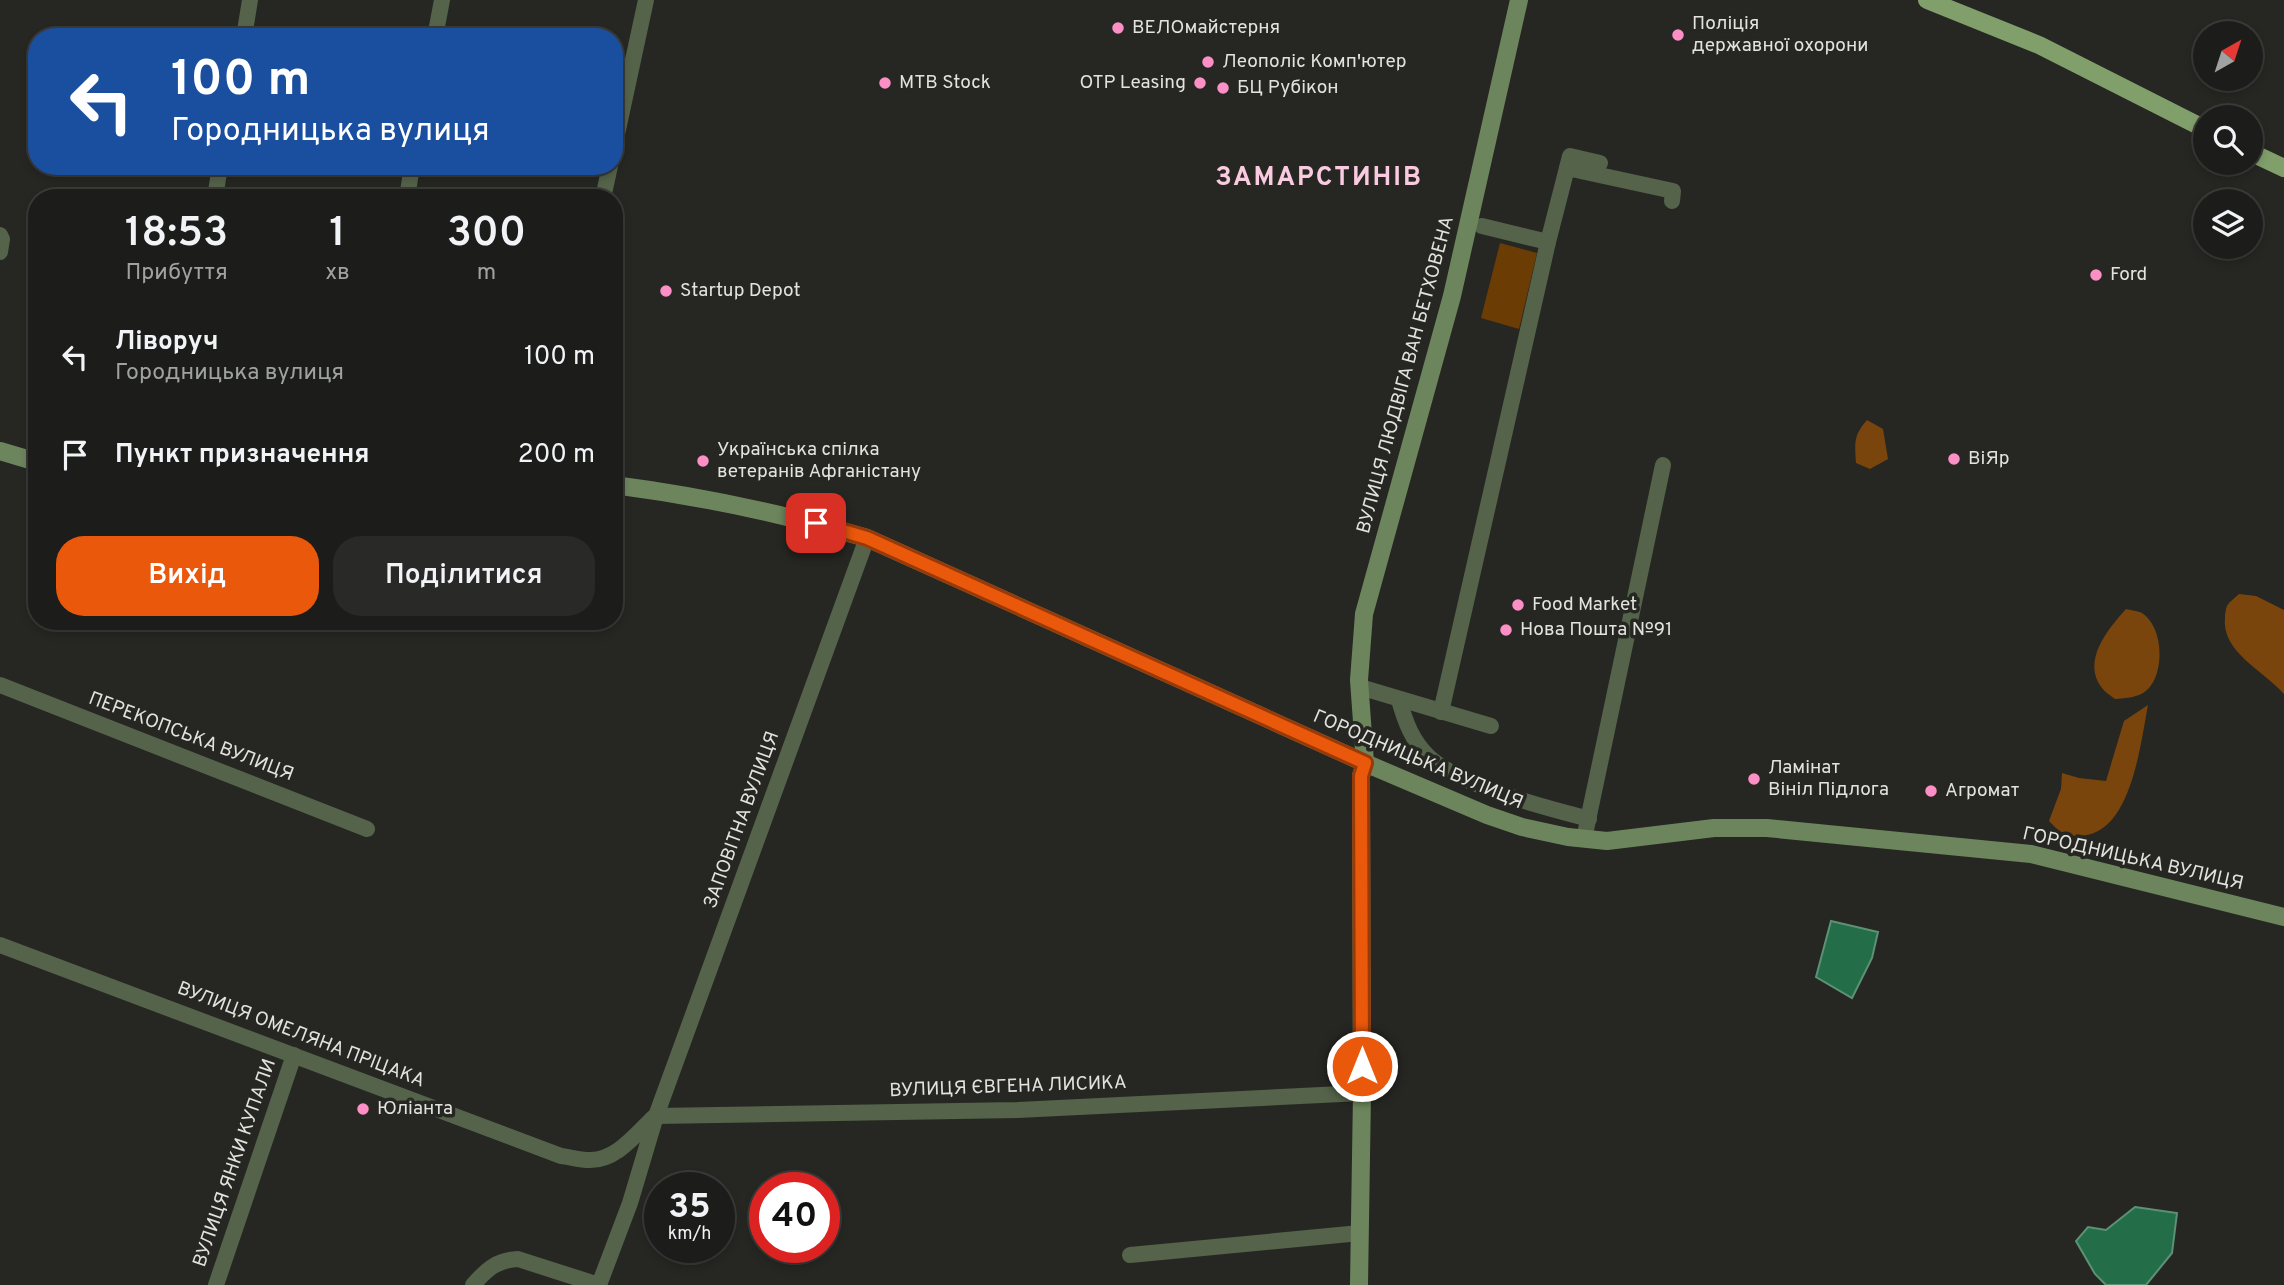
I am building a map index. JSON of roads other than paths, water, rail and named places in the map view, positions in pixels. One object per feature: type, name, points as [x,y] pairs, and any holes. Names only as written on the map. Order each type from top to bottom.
[{"type":"main road","points":[[1927,0],[2039,45],[2193,123]]},
{"type":"main road","points":[[2263,158],[2284,168]]},
{"type":"street","points":[[245,28],[250,0]]},
{"type":"street","points":[[437,28],[442,0]]},
{"type":"street","points":[[623,106],[646,0]]},
{"type":"street","name":"ВУЛИЦЯ ЛЮДВІГА ВАН БЕТХОВЕНА","points":[[1359,1285],[1362,1093],[1361,776],[1365,763],[1359,680],[1364,614],[1452,296],[1519,0]]},
{"type":"street","points":[[1441,712],[1570,156],[1600,163]]},
{"type":"street","points":[[1567,168],[1629,186],[1674,191],[1672,201]]},
{"type":"street","points":[[1482,226],[1548,242]]},
{"type":"street","points":[[0,451],[28,460]]},
{"type":"street","points":[[1584,839],[1663,465]]},
{"type":"street","name":"ГОРОДНИЦЬКА ВУЛИЦЯ","points":[[623,486],[791,516],[867,538],[1365,763],[1522,827],[1607,841],[1714,828],[1768,828],[2031,854],[2284,917]]},
{"type":"street","name":"ЗАПОВІТНА ВУЛИЦЯ","points":[[473,1285],[489,1267],[505,1260],[518,1259],[599,1285],[631,1203],[656,1116],[867,538]]},
{"type":"street","name":"ПЕРЕКОПСЬКА ВУЛИЦЯ","points":[[0,685],[367,829]]},
{"type":"street","points":[[1360,687],[1491,726]]},
{"type":"street","points":[[1399,700],[1407,727],[1429,757],[1461,778],[1540,806],[1589,819]]},
{"type":"street","name":"ВУЛИЦЯ ОМЕЛЯНА ПРІЦАКА","points":[[0,945],[561,1156],[590,1161],[605,1158],[617,1151],[656,1116]]},
{"type":"street","name":"ВУЛИЦЯ ЯНКИ КУПАЛИ","points":[[216,1285],[294,1055]]},
{"type":"street","name":"ВУЛИЦЯ ЄВГЕНА ЛИСИКА","points":[[656,1116],[1018,1110],[1362,1093]]},
{"type":"street","points":[[1130,1255],[1360,1233]]},
{"type":"place","name":"ВЕЛОмайстерня","points":[[1118,28]]},
{"type":"place","name":"Поліція державної охорони","points":[[1678,35]]},
{"type":"place","name":"Леополіс Комп'ютер","points":[[1208,62]]},
{"type":"place","name":"MTB Stock","points":[[885,83]]},
{"type":"place","name":"OTP Leasing","points":[[1200,83]]},
{"type":"place","name":"БЦ Рубікон","points":[[1223,88]]},
{"type":"place","name":"Ford","points":[[2096,275]]},
{"type":"place","name":"Startup Depot","points":[[666,291]]},
{"type":"place","name":"ВіЯр","points":[[1954,459]]},
{"type":"place","name":"Українська спілка ветеранів Афганістану","points":[[703,461]]},
{"type":"place","name":"Food Market","points":[[1518,605]]},
{"type":"place","name":"Нова Пошта №91","points":[[1506,630]]},
{"type":"place","name":"Ламінат Вініл Підлога","points":[[1754,779]]},
{"type":"place","name":"Агромат","points":[[1931,791]]},
{"type":"place","name":"Юліанта","points":[[363,1109]]},
{"type":"district","name":"ЗАМАРСТИНІВ","points":[[1319,178]]}]
